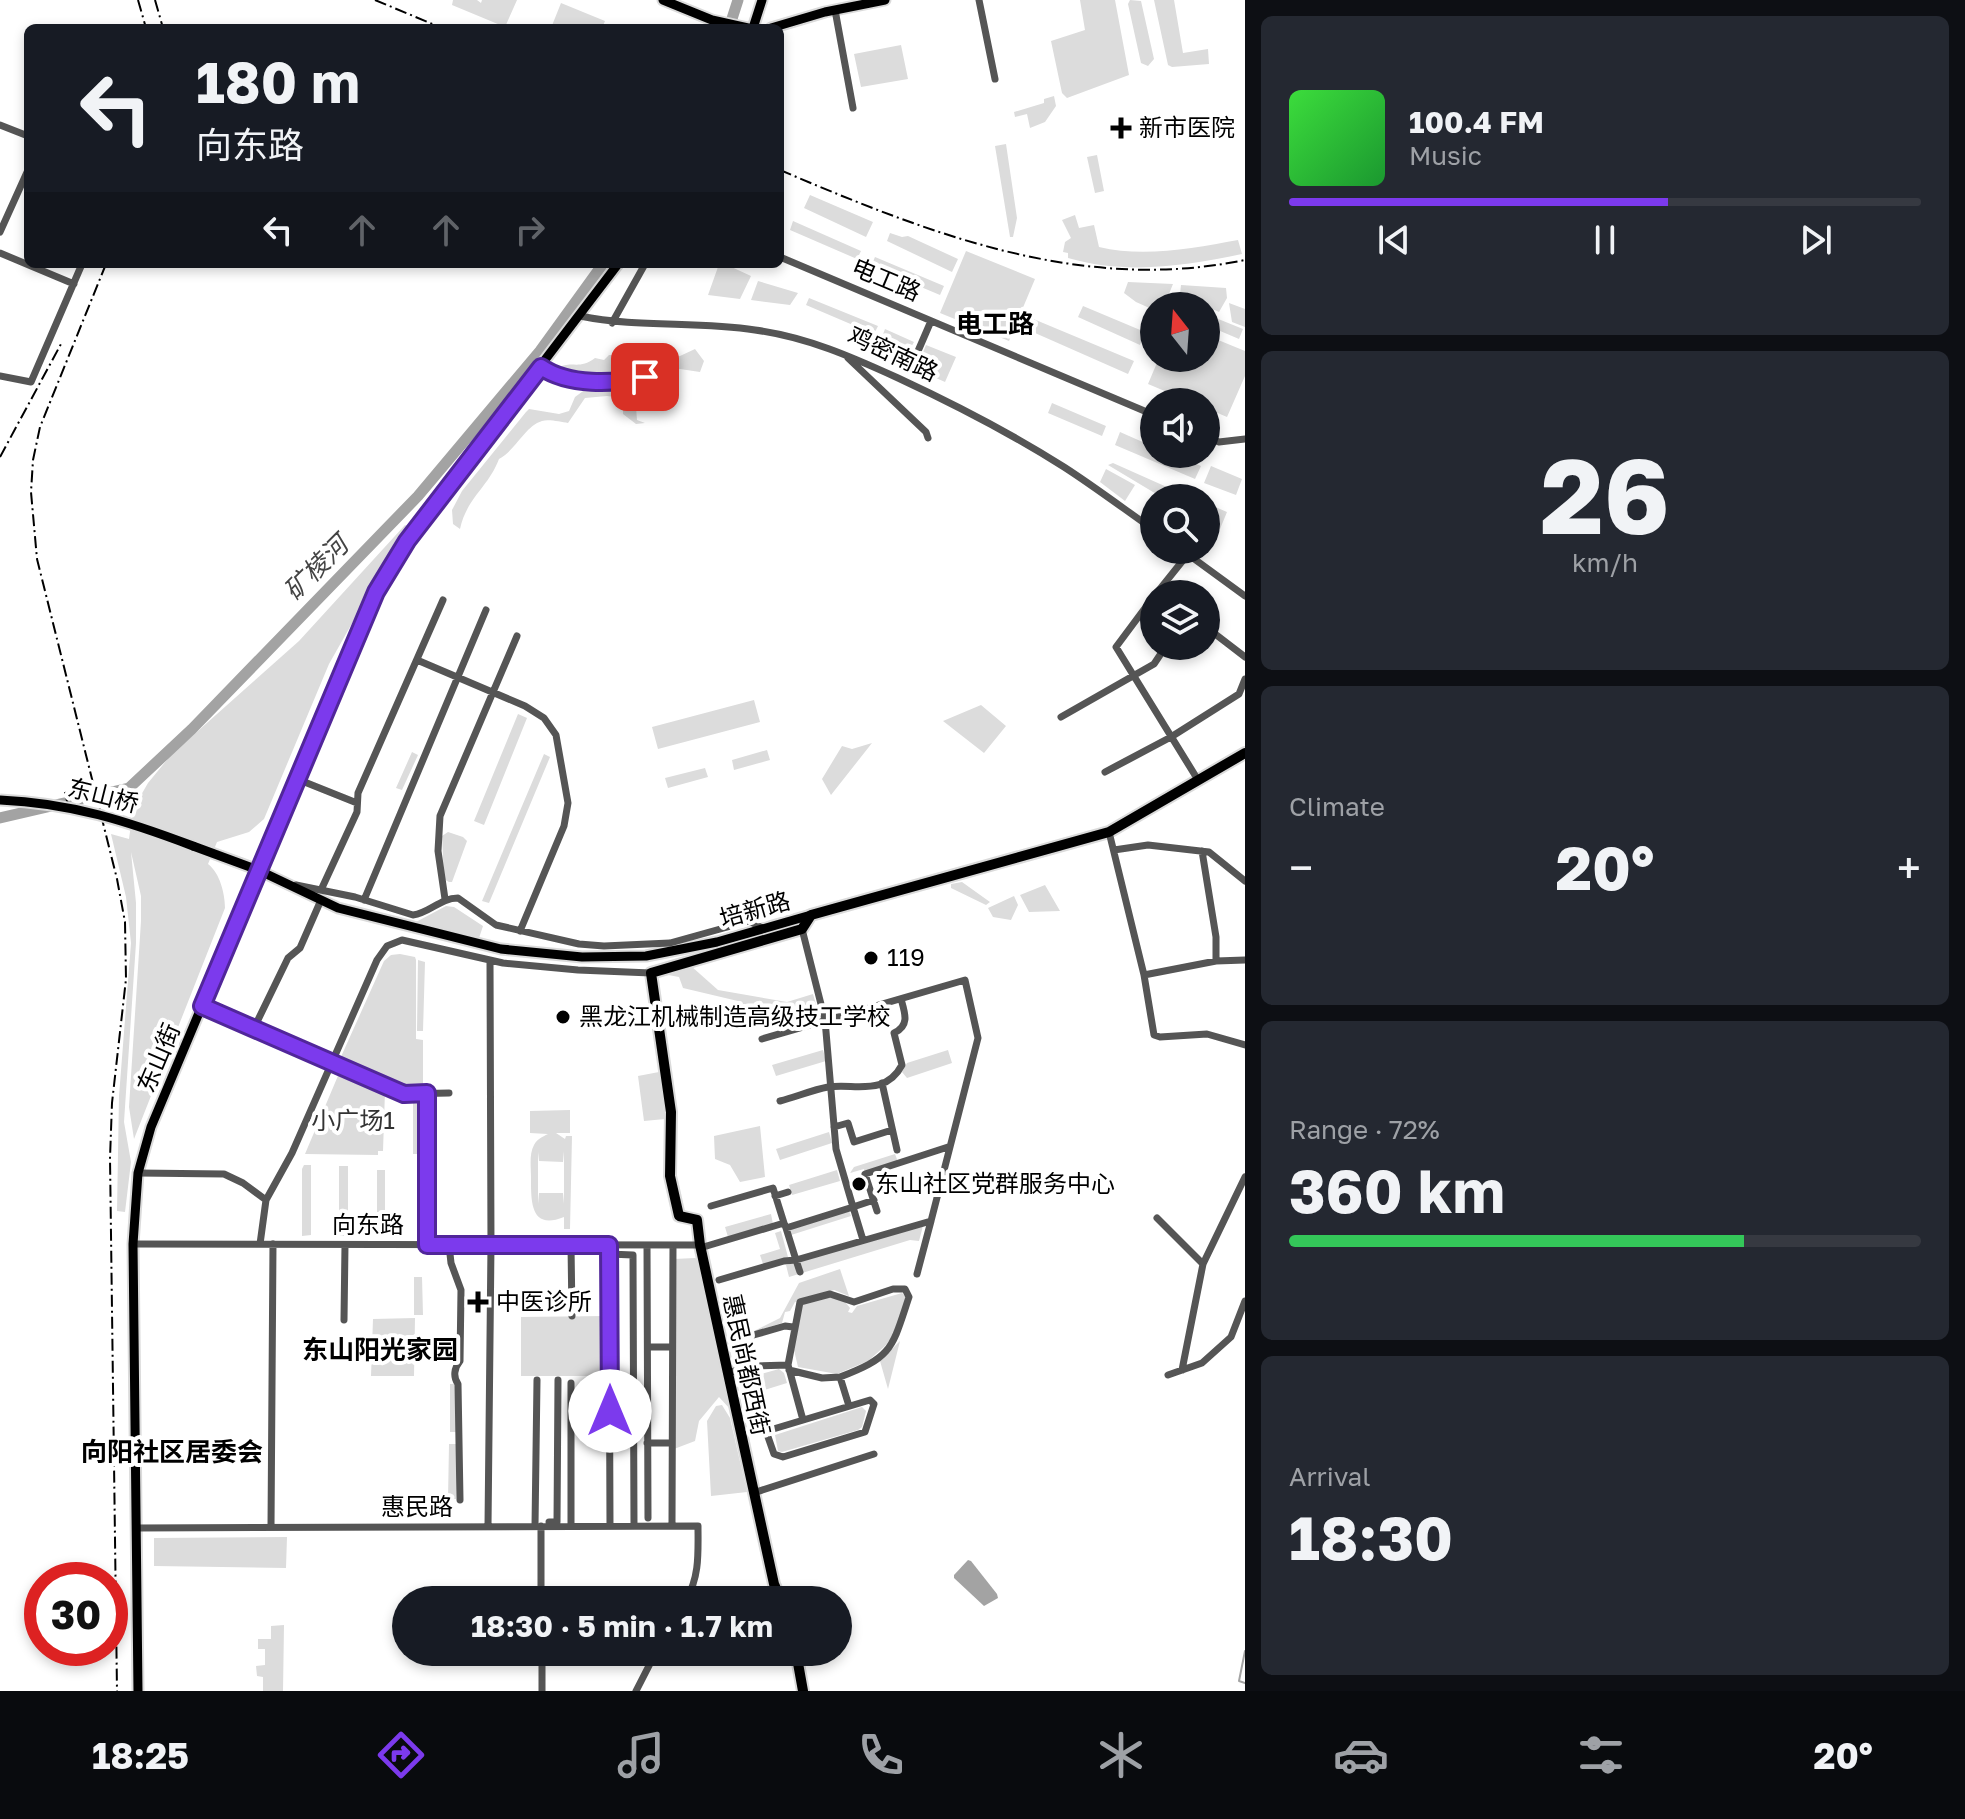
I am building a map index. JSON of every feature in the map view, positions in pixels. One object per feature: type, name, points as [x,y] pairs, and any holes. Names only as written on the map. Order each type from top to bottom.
[{"type":"highway","name":"培新路","points":[[811,915],[1109,832],[1198,780],[1244,758]]},
{"type":"highway","points":[[651,973],[802,929],[811,915]]},
{"type":"highway","name":"惠民尚都西街","points":[[651,973],[671,1112],[670,1176],[679,1216],[697,1220],[727,1373],[775,1586]]},
{"type":"highway","points":[[799,1666],[803,1691]]},
{"type":"main road","points":[[663,0],[730,24]]},
{"type":"main road","points":[[750,24],[762,0]]},
{"type":"main road","points":[[784,24],[885,0]]},
{"type":"main road","name":"东山街","points":[[138,1691],[133,1244],[138,1173],[151,1127],[382,580],[407,541],[615,268]]},
{"type":"main road","name":"东山桥","points":[[0,800],[50,803],[119,818],[258,870]]},
{"type":"main road","name":"培新路","points":[[258,870],[321,895],[360,915],[501,949],[582,957],[646,956],[717,942],[811,915]]},
{"type":"street","points":[[979,0],[995,79]]},
{"type":"street","points":[[835,10],[853,108]]},
{"type":"street","points":[[0,125],[24,134]]},
{"type":"street","points":[[0,232],[24,179]]},
{"type":"street","points":[[0,253],[24,263]]},
{"type":"street","name":"电工路","points":[[784,259],[1140,409]]},
{"type":"street","points":[[36,268],[74,284]]},
{"type":"street","points":[[0,376],[31,382],[80,268]]},
{"type":"street","points":[[612,323],[643,268]]},
{"type":"street","name":"鸡密南路","points":[[580,316],[612,323],[756,330],[840,352],[934,395],[1051,460],[1140,520]]},
{"type":"street","points":[[912,365],[931,321]]},
{"type":"street","points":[[840,352],[926,432],[928,438]]},
{"type":"street","points":[[541,367],[562,378],[617,383],[671,373]]},
{"type":"street","points":[[1220,442],[1245,439]]},
{"type":"street","points":[[1201,564],[1245,596]]},
{"type":"street","points":[[259,1031],[256,1024],[288,958],[300,948],[357,812],[358,793],[443,600]]},
{"type":"street","points":[[364,900],[486,610]]},
{"type":"street","points":[[1140,617],[1116,647],[1198,780]]},
{"type":"street","points":[[445,899],[438,851],[440,816],[517,636]]},
{"type":"street","points":[[1220,638],[1245,657]]},
{"type":"street","points":[[417,660],[525,706],[544,718],[556,735],[568,803],[563,832],[520,931]]},
{"type":"street","points":[[1061,717],[1134,677],[1157,660]]},
{"type":"street","points":[[1105,772],[1171,737],[1239,694],[1245,679]]},
{"type":"street","points":[[1239,694],[1245,703]]},
{"type":"street","points":[[297,779],[357,803]]},
{"type":"street","points":[[1109,832],[1144,975],[1154,1035],[1207,1034],[1245,1045]]},
{"type":"street","points":[[1114,850],[1148,845],[1202,851],[1220,859],[1245,881]]},
{"type":"street","points":[[1202,851],[1216,937],[1216,961]]},
{"type":"street","points":[[321,895],[364,900],[413,915],[419,915],[445,899],[458,898],[496,925],[579,944],[604,946],[670,943],[749,921],[764,929]]},
{"type":"street","points":[[802,929],[825,1020],[836,1149],[863,1240]]},
{"type":"street","points":[[260,1244],[266,1200],[292,1153],[377,960],[387,946],[402,940],[490,961],[578,970],[651,973]]},
{"type":"street","points":[[1144,975],[1216,961],[1245,960]]},
{"type":"street","points":[[488,1527],[490,961]]},
{"type":"street","points":[[762,1039],[965,980],[978,1038],[917,1274]]},
{"type":"street","points":[[780,1101],[831,1087],[863,1088],[892,1078],[902,1065],[894,1033],[905,1023],[901,999]]},
{"type":"street","points":[[202,1006],[404,1094],[449,1093]]},
{"type":"street","points":[[882,1083],[897,1150]]},
{"type":"street","points":[[427,1093],[427,1245]]},
{"type":"street","points":[[834,1127],[848,1123],[854,1142],[892,1130]]},
{"type":"street","points":[[877,1211],[865,1174],[948,1147]]},
{"type":"street","points":[[138,1173],[224,1174],[266,1200]]},
{"type":"street","points":[[1182,1370],[1203,1264],[1245,1177]]},
{"type":"street","points":[[711,1206],[773,1188],[800,1272]]},
{"type":"street","points":[[775,1196],[788,1192]]},
{"type":"street","name":"向东路","points":[[133,1244],[571,1245],[609,1250],[647,1245],[700,1246],[874,1200]]},
{"type":"street","points":[[1157,1218],[1203,1264]]},
{"type":"street","points":[[719,1280],[931,1221]]},
{"type":"street","points":[[271,1527],[273,1244]]},
{"type":"street","points":[[344,1320],[345,1245]]},
{"type":"street","points":[[449,1245],[451,1263],[461,1290],[460,1361],[455,1366],[460,1500]]},
{"type":"street","points":[[571,1245],[572,1316]]},
{"type":"street","points":[[647,1245],[648,1518]]},
{"type":"street","points":[[672,1526],[673,1245]]},
{"type":"street","points":[[610,1526],[609,1250],[633,1255],[634,1526]]},
{"type":"street","points":[[727,1373],[755,1366],[789,1367],[822,1378],[840,1377],[861,1368],[889,1349],[894,1341],[909,1297],[905,1289],[893,1289],[854,1302],[830,1294],[800,1302],[793,1327],[789,1367],[803,1420]]},
{"type":"street","points":[[1168,1375],[1202,1363],[1231,1337],[1245,1301]]},
{"type":"street","points":[[732,1340],[785,1326],[793,1327]]},
{"type":"street","points":[[648,1347],[672,1347]]},
{"type":"street","points":[[840,1377],[849,1406]]},
{"type":"street","points":[[537,1380],[540,1586]]},
{"type":"street","points":[[537,1525],[557,1522],[558,1380]]},
{"type":"street","points":[[571,1383],[571,1526]]},
{"type":"street","points":[[873,1401],[865,1432],[783,1457],[774,1454],[767,1434],[770,1430],[803,1420],[873,1401]]},
{"type":"street","points":[[646,1443],[672,1443]]},
{"type":"street","points":[[753,1493],[874,1454]]},
{"type":"street","name":"惠民路","points":[[137,1528],[698,1526],[694,1586]]},
{"type":"street","points":[[542,1666],[542,1691]]},
{"type":"street","points":[[636,1691],[649,1666]]},
{"type":"green space","points":[[453,0],[477,0],[481,3],[482,0],[517,0],[506,24],[498,24],[452,5]]},
{"type":"green space","points":[[1080,0],[1115,0],[1129,75],[1067,98],[1062,93],[1051,41],[1085,30]]},
{"type":"green space","points":[[1130,0],[1141,1],[1154,59],[1148,66],[1141,63],[1128,4]]},
{"type":"green space","points":[[1154,0],[1174,0],[1183,53],[1208,49],[1209,64],[1168,65]]},
{"type":"green space","points":[[561,3],[605,21],[604,24],[553,24]]},
{"type":"green space","points":[[901,45],[908,79],[861,87],[854,54]]},
{"type":"green space","points":[[1054,96],[1056,106],[1045,122],[1030,128],[1027,114],[1015,117],[1014,112],[1044,103],[1044,99]]},
{"type":"green space","points":[[1006,144],[1017,218],[1013,237],[1010,237],[995,146]]},
{"type":"green space","points":[[1097,155],[1104,191],[1095,193],[1087,157]]},
{"type":"green space","points":[[810,195],[873,222],[866,237],[804,208]]},
{"type":"green space","points":[[1075,215],[1079,228],[1094,225],[1099,247],[1151,252],[1238,240],[1242,254],[1155,267],[1112,266],[1068,258],[1068,253],[1063,252],[1065,242],[1071,238],[1062,220]]},
{"type":"green space","points":[[793,221],[861,251],[857,259],[790,230]]},
{"type":"green space","points":[[890,233],[908,236],[958,259],[952,272],[887,241]]},
{"type":"green space","points":[[966,251],[1035,279],[1009,341],[940,313]]},
{"type":"green space","points":[[875,257],[944,286],[940,295],[871,266]]},
{"type":"green space","points":[[718,268],[734,268],[751,276],[740,299],[708,295]]},
{"type":"green space","points":[[758,281],[798,293],[790,305],[751,300]]},
{"type":"green space","points":[[1128,282],[1173,284],[1170,292],[1140,292],[1140,304],[1124,293]]},
{"type":"green space","points":[[1181,285],[1226,288],[1227,298],[1220,310],[1220,292],[1180,292]]},
{"type":"green space","points":[[809,298],[878,326],[874,334],[806,305]]},
{"type":"green space","points":[[1229,303],[1245,309],[1245,327],[1232,322]]},
{"type":"green space","points":[[1083,306],[1140,330],[1140,345],[1078,317]]},
{"type":"green space","points":[[1031,318],[1134,361],[1128,374],[1026,329]]},
{"type":"green space","points":[[1220,320],[1243,329],[1239,339],[1220,331]]},
{"type":"green space","points":[[885,329],[914,342],[910,349],[882,337]]},
{"type":"green space","points":[[1220,341],[1245,351],[1245,376],[1227,417],[1220,414],[1220,388],[1158,388],[1148,384],[1153,372],[1220,372]]},
{"type":"green space","points":[[926,345],[956,357],[945,382],[916,369]]},
{"type":"green space","points":[[695,349],[704,361],[700,372],[680,369],[610,379],[608,372],[582,374],[557,369],[584,364],[595,358],[604,360],[609,355],[625,355],[625,363],[680,356]]},
{"type":"green space","points":[[594,383],[610,384],[620,389],[630,384],[635,394],[637,420],[645,423],[636,424],[623,414],[623,398],[585,398],[568,423],[542,421],[525,433],[499,459],[473,500],[460,529],[453,524],[452,510],[462,491],[529,409],[559,414],[569,411],[575,397]]},
{"type":"green space","points":[[1052,403],[1106,426],[1102,436],[1048,413]]},
{"type":"green space","points":[[1120,432],[1140,441],[1140,456],[1115,445]]},
{"type":"green space","points":[[1113,463],[1160,484],[1140,484],[1108,465]]},
{"type":"green space","points":[[1169,468],[1200,468],[1195,479]]},
{"type":"green space","points":[[1210,468],[1242,479],[1236,495],[1220,489],[1220,484],[1204,483]]},
{"type":"green space","points":[[1106,469],[1135,485],[1125,501],[1100,482]]},
{"type":"green space","points":[[1220,509],[1227,512],[1220,529]]},
{"type":"green space","points":[[405,525],[329,664],[264,819],[249,832],[217,842],[208,864],[221,884],[225,908],[134,1139],[129,1107],[141,896],[131,852],[136,943],[124,1122],[131,1162],[125,1212],[117,1211],[119,1096],[131,943],[126,897],[111,834],[129,839],[133,809],[148,783],[171,755],[299,641]]},
{"type":"green space","points":[[754,700],[760,722],[658,749],[652,727]]},
{"type":"green space","points":[[981,705],[1006,726],[984,753],[943,721]]},
{"type":"green space","points":[[518,714],[527,718],[484,825],[474,821]]},
{"type":"green space","points":[[872,743],[831,795],[822,779],[842,746],[852,749]]},
{"type":"green space","points":[[767,750],[770,760],[734,770],[732,760]]},
{"type":"green space","points":[[412,752],[418,755],[402,790],[396,788]]},
{"type":"green space","points":[[544,754],[550,757],[489,903],[482,901]]},
{"type":"green space","points":[[705,768],[708,777],[668,788],[665,778]]},
{"type":"green space","points":[[448,832],[467,841],[452,882],[444,879],[442,836]]},
{"type":"green space","points":[[962,882],[990,902],[986,905],[951,888],[951,884]]},
{"type":"green space","points":[[1045,885],[1060,911],[1029,912],[1020,895]]},
{"type":"green space","points":[[1014,896],[1018,905],[1011,920],[993,917],[988,908]]},
{"type":"green space","points":[[446,906],[454,907],[483,926],[479,938],[416,922]]},
{"type":"green space","points":[[391,955],[415,957],[416,960],[416,1039],[423,1040],[423,1088],[404,1090],[341,1063],[340,1059],[384,961]]},
{"type":"green space","points":[[418,960],[425,962],[423,1031],[417,1031]]},
{"type":"green space","points":[[691,966],[718,990],[787,1002],[813,994],[820,1018],[745,1027],[742,1002],[683,988],[679,977],[663,974]]},
{"type":"green space","points":[[823,1050],[826,1061],[776,1076],[772,1065]]},
{"type":"green space","points":[[948,1050],[952,1063],[907,1078],[902,1072],[907,1063]]},
{"type":"green space","name":"小广场1","points":[[340,1071],[385,1091],[383,1151],[378,1151],[378,1155],[305,1154]]},
{"type":"green space","points":[[659,1072],[665,1119],[644,1121],[638,1076]]},
{"type":"green space","points":[[413,1101],[423,1101],[423,1154],[413,1154]]},
{"type":"green space","points":[[570,1110],[570,1133],[556,1133],[565,1139],[572,1136],[570,1229],[564,1229],[564,1217],[544,1220],[539,1217],[532,1204],[531,1152],[537,1141],[548,1134],[530,1133],[530,1111]],"holes":[[[564,1151],[564,1204],[563,1193],[539,1193],[538,1204],[538,1152],[539,1161],[563,1162]]]},
{"type":"green space","points":[[760,1126],[765,1177],[740,1182],[730,1165],[715,1159],[714,1136]]},
{"type":"green space","points":[[829,1132],[832,1143],[780,1160],[776,1149]]},
{"type":"green space","points":[[895,1154],[898,1162],[850,1173],[854,1167]]},
{"type":"green space","points":[[304,1165],[311,1165],[311,1235],[302,1236],[302,1169]]},
{"type":"green space","points":[[339,1166],[348,1166],[348,1236],[339,1236]]},
{"type":"green space","points":[[377,1170],[385,1170],[385,1236],[377,1236]]},
{"type":"green space","points":[[837,1170],[840,1181],[792,1195],[789,1185]]},
{"type":"green space","points":[[849,1211],[851,1216],[791,1235],[789,1230]]},
{"type":"green space","points":[[771,1214],[773,1224],[728,1237],[725,1227]]},
{"type":"green space","points":[[923,1226],[919,1241],[910,1240],[789,1277],[786,1265]]},
{"type":"green space","points":[[781,1231],[788,1257],[763,1264],[760,1255],[780,1249],[775,1233]]},
{"type":"green space","points":[[674,1259],[699,1260],[730,1409],[719,1397],[699,1421],[695,1441],[674,1449]]},
{"type":"green space","points":[[840,1269],[849,1296],[834,1290],[795,1302],[790,1311],[785,1312],[782,1323],[750,1333],[780,1318],[799,1283]]},
{"type":"green space","points":[[414,1277],[422,1277],[423,1315],[414,1315]]},
{"type":"green space","points":[[902,1293],[906,1297],[896,1332],[868,1361],[837,1374],[798,1367],[794,1350],[801,1305],[834,1297],[845,1302],[850,1308],[848,1312],[852,1313],[857,1306]]},
{"type":"green space","points":[[605,1316],[604,1376],[521,1376],[521,1317]]},
{"type":"green space","points":[[415,1318],[414,1376],[371,1376],[373,1319]]},
{"type":"green space","points":[[900,1341],[888,1389],[880,1361]]},
{"type":"green space","points":[[779,1369],[787,1383],[761,1391],[758,1375]]},
{"type":"green space","points":[[450,1384],[457,1384],[456,1432],[450,1432]]},
{"type":"green space","points":[[722,1405],[730,1418],[747,1492],[711,1496],[707,1421],[716,1406]]},
{"type":"green space","points":[[862,1407],[866,1411],[862,1427],[858,1430],[778,1451],[775,1435]]},
{"type":"green space","points":[[449,1444],[458,1444],[456,1499],[448,1499]]},
{"type":"green space","points":[[287,1537],[286,1568],[154,1566],[154,1538]]},
{"type":"green space","points":[[284,1625],[283,1691],[263,1691],[263,1677],[257,1676],[256,1666],[265,1665],[265,1649],[258,1649],[258,1639],[271,1639],[271,1626]]},
{"type":"shaded area","points":[[968,1560],[997,1594],[998,1598],[984,1606],[954,1578]]},
{"type":"waterway","name":"矿棱河","points":[[730,24],[738,0]]},
{"type":"waterway","name":"矿棱河","points":[[0,818],[129,788],[192,729],[418,496],[540,351],[600,268]]},
{"type":"waterway","points":[[1245,1651],[1239,1681],[1245,1683]]},
{"type":"railway","points":[[138,0],[145,24]]},
{"type":"railway","points":[[155,0],[162,24]]},
{"type":"railway","points":[[375,0],[432,24]]},
{"type":"railway","points":[[784,172],[949,235],[1065,263],[1124,269],[1184,268],[1245,260]]},
{"type":"railway","points":[[104,268],[40,427],[33,460],[31,492],[37,559],[125,922],[126,979],[112,1103],[110,1158],[117,1691]]},
{"type":"railway","points":[[0,457],[61,344]]},
{"type":"railway","points":[[65,792],[70,814]]},
{"type":"place","name":"新市医院","points":[[1121,128]]},
{"type":"place","name":"119","points":[[871,958]]},
{"type":"place","name":"黑龙江机械制造高级技工学校","points":[[563,1017]]},
{"type":"place","name":"东山社区党群服务中心","points":[[859,1184]]},
{"type":"place","name":"中医诊所","points":[[478,1302]]},
{"type":"district","name":"电工路","points":[[995,324]]},
{"type":"district","name":"东山阳光家园","points":[[380,1350]]},
{"type":"district","name":"向阳社区居委会","points":[[172,1452]]},
{"type":"route","points":[[610,1411],[609,1245],[427,1245],[427,1093],[404,1094],[202,1006],[376,592],[407,541],[541,367],[562,378],[617,383],[645,377]]}]
